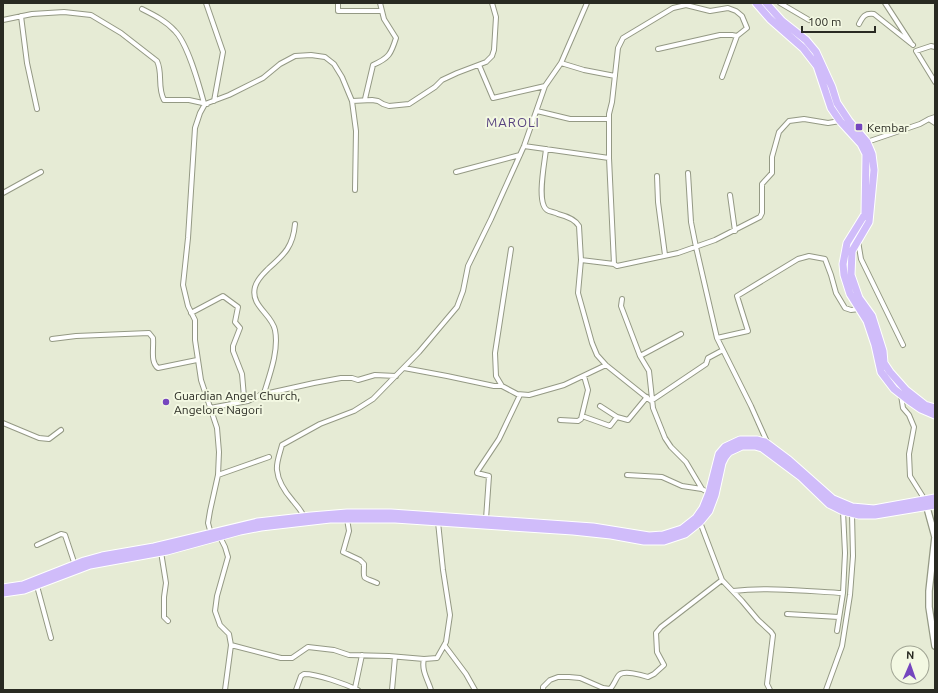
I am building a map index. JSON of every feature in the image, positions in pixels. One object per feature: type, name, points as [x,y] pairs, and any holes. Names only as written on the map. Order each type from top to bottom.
[{"type":"highway","points":[[756,3],[770,19],[803,48],[817,66],[831,108],[840,121],[864,143],[867,158],[865,214],[848,243],[842,264],[844,275],[850,294],[867,321],[875,344],[881,372],[901,395],[921,409],[935,415]]},
{"type":"highway","points":[[766,3],[782,21],[806,40],[816,52],[832,87],[837,104],[872,154],[874,170],[869,222],[852,251],[851,275],[859,298],[872,316],[883,351],[884,363],[906,390],[925,405],[935,408]]},
{"type":"highway","points":[[3,593],[24,590],[37,586],[90,565],[161,552],[258,522],[304,516],[347,513],[391,513],[593,527],[649,536],[663,535],[682,529],[690,524],[703,508],[709,493],[719,454],[725,447],[740,440],[749,439],[757,440],[768,445],[832,499],[852,508],[874,509],[926,504],[935,505]]},
{"type":"highway","points":[[3,588],[23,586],[102,556],[261,527],[347,519],[395,519],[595,533],[654,542],[675,539],[686,534],[700,522],[709,511],[715,495],[725,457],[729,452],[742,446],[755,446],[762,448],[787,462],[829,504],[844,512],[852,514],[875,515],[926,504],[935,498]]},
{"type":"street","points":[[206,3],[223,52],[214,101]]},
{"type":"street","points":[[338,3],[338,11],[382,11]]},
{"type":"street","points":[[365,99],[373,65],[383,61],[390,55],[396,38],[384,19],[380,3]]},
{"type":"street","points":[[352,101],[365,99],[378,101],[389,106],[409,104],[435,87],[442,80],[457,72],[486,62],[492,56],[494,50],[496,18],[492,3]]},
{"type":"street","points":[[304,516],[290,498],[280,481],[277,469],[282,445],[320,424],[354,411],[374,399],[419,352],[457,307],[463,291],[468,266],[491,220],[524,146],[546,86],[562,63],[587,3]]},
{"type":"street","points":[[780,3],[809,20]]},
{"type":"street","points":[[885,3],[935,82]]},
{"type":"street","points":[[614,264],[608,119],[612,102],[618,48],[623,38],[673,8],[686,5],[710,11],[728,8],[736,11],[742,16],[747,28],[737,36],[722,77]]},
{"type":"street","points":[[142,9],[161,19],[172,27],[180,36],[205,103],[195,128],[188,238],[183,285],[188,306],[195,320],[197,360],[201,380],[217,428],[220,452],[218,475],[208,523],[214,536],[225,547],[228,557],[217,596],[215,611],[220,625],[229,634],[231,645],[225,690]]},
{"type":"street","points":[[3,20],[21,16],[64,12],[91,15],[121,33],[157,61],[160,67],[161,94],[164,100],[189,100],[205,103],[214,101],[245,88],[263,78],[280,64],[295,56],[311,55],[324,57],[334,64],[342,77],[352,101],[356,131],[355,190]]},
{"type":"street","points":[[859,24],[864,15],[874,14],[913,45]]},
{"type":"street","points":[[21,16],[27,63],[37,109]]},
{"type":"street","points":[[658,49],[720,35],[737,36]]},
{"type":"street","points":[[916,50],[931,46],[935,47]]},
{"type":"street","points":[[562,63],[584,70],[615,76]]},
{"type":"street","points":[[479,65],[493,98],[546,86]]},
{"type":"street","points":[[537,111],[570,119],[608,119]]},
{"type":"street","points":[[864,143],[920,124],[935,117]]},
{"type":"street","points":[[581,260],[614,264],[617,266],[696,247],[735,231],[760,217],[762,214],[762,184],[772,173],[772,157],[779,132],[789,121],[804,119],[828,123],[840,121]]},
{"type":"street","points":[[929,119],[935,123]]},
{"type":"street","points":[[524,146],[609,158]]},
{"type":"street","points":[[546,149],[541,187],[542,204],[546,209],[566,216],[579,226],[581,260],[578,292],[592,343],[597,355],[606,365],[651,401]]},
{"type":"street","points":[[456,172],[520,155]]},
{"type":"street","points":[[3,193],[41,172]]},
{"type":"street","points":[[688,173],[692,222],[696,247],[716,338],[751,406],[768,445]]},
{"type":"street","points":[[657,176],[658,202],[665,255]]},
{"type":"street","points":[[730,194],[735,231]]},
{"type":"street","points":[[264,393],[275,348],[275,328],[254,298],[255,286],[259,277],[285,252],[294,238],[296,224]]},
{"type":"street","points":[[858,241],[860,259],[903,345]]},
{"type":"street","points":[[511,249],[495,353],[496,376],[502,386],[520,394],[529,395],[545,392],[606,365]]},
{"type":"street","points":[[716,338],[748,330],[737,296],[798,259],[809,256],[825,259],[836,294],[846,308],[852,310],[859,309]]},
{"type":"street","points":[[191,312],[223,296],[238,307],[235,322],[240,328],[233,346],[233,351],[242,374],[244,397]]},
{"type":"street","points":[[622,299],[621,306],[640,356],[649,372],[651,401],[665,438],[671,447],[686,462],[702,489]]},
{"type":"street","points":[[52,339],[76,336],[149,333],[153,338],[154,366],[158,368],[166,368],[197,360]]},
{"type":"street","points":[[640,356],[680,334]]},
{"type":"street","points":[[651,401],[706,364],[708,358],[723,350]]},
{"type":"street","points":[[404,368],[494,386],[502,386]]},
{"type":"street","points":[[210,408],[248,400],[264,393],[341,378],[352,378],[358,380],[375,375],[396,376]]},
{"type":"street","points":[[560,420],[578,421],[582,416],[588,390],[584,376]]},
{"type":"street","points":[[486,519],[489,476],[477,472],[499,439],[520,394]]},
{"type":"street","points":[[901,395],[903,408],[909,415],[914,427],[909,454],[910,476],[926,504],[935,537],[929,591],[929,606],[935,646]]},
{"type":"street","points":[[600,406],[617,417],[628,420],[647,397]]},
{"type":"street","points":[[582,416],[610,426],[617,417]]},
{"type":"street","points":[[3,423],[39,438],[49,439],[61,430]]},
{"type":"street","points":[[218,475],[269,456]]},
{"type":"street","points":[[628,475],[662,477],[682,486],[702,489],[709,493]]},
{"type":"street","points":[[837,632],[845,553],[844,512]]},
{"type":"street","points":[[826,690],[842,646],[850,595],[853,556],[852,514]]},
{"type":"street","points":[[347,519],[349,531],[343,552],[360,560],[364,564],[364,578],[377,583]]},
{"type":"street","points":[[231,645],[281,658],[292,658],[308,647],[334,650],[349,655],[362,654],[424,659],[437,658],[445,646],[450,615],[438,522]]},
{"type":"street","points":[[700,522],[722,580],[773,635],[767,684],[770,690]]},
{"type":"street","points":[[37,545],[61,534],[65,535],[75,565]]},
{"type":"street","points":[[161,552],[166,583],[164,617],[168,621]]},
{"type":"street","points":[[543,690],[543,687],[550,680],[558,677],[580,678],[610,689],[622,673],[648,677],[654,674],[664,665],[657,652],[656,633],[661,627],[722,580]]},
{"type":"street","points":[[37,586],[51,638]]},
{"type":"street","points":[[733,591],[792,590],[842,593]]},
{"type":"street","points":[[787,614],[839,617]]},
{"type":"street","points":[[445,646],[466,674],[475,690]]},
{"type":"street","points":[[296,690],[301,676],[304,674],[310,674],[357,689],[362,654]]},
{"type":"street","points":[[392,690],[395,657]]},
{"type":"street","points":[[424,659],[422,664],[424,672],[432,690]]},
{"type":"place","name":"Kembar","points":[[859,127]]},
{"type":"place","name":"Guardian Angel Church, Angelore Nagori","points":[[166,402]]},
{"type":"district","name":"MAROLI","points":[[513,122]]}]
